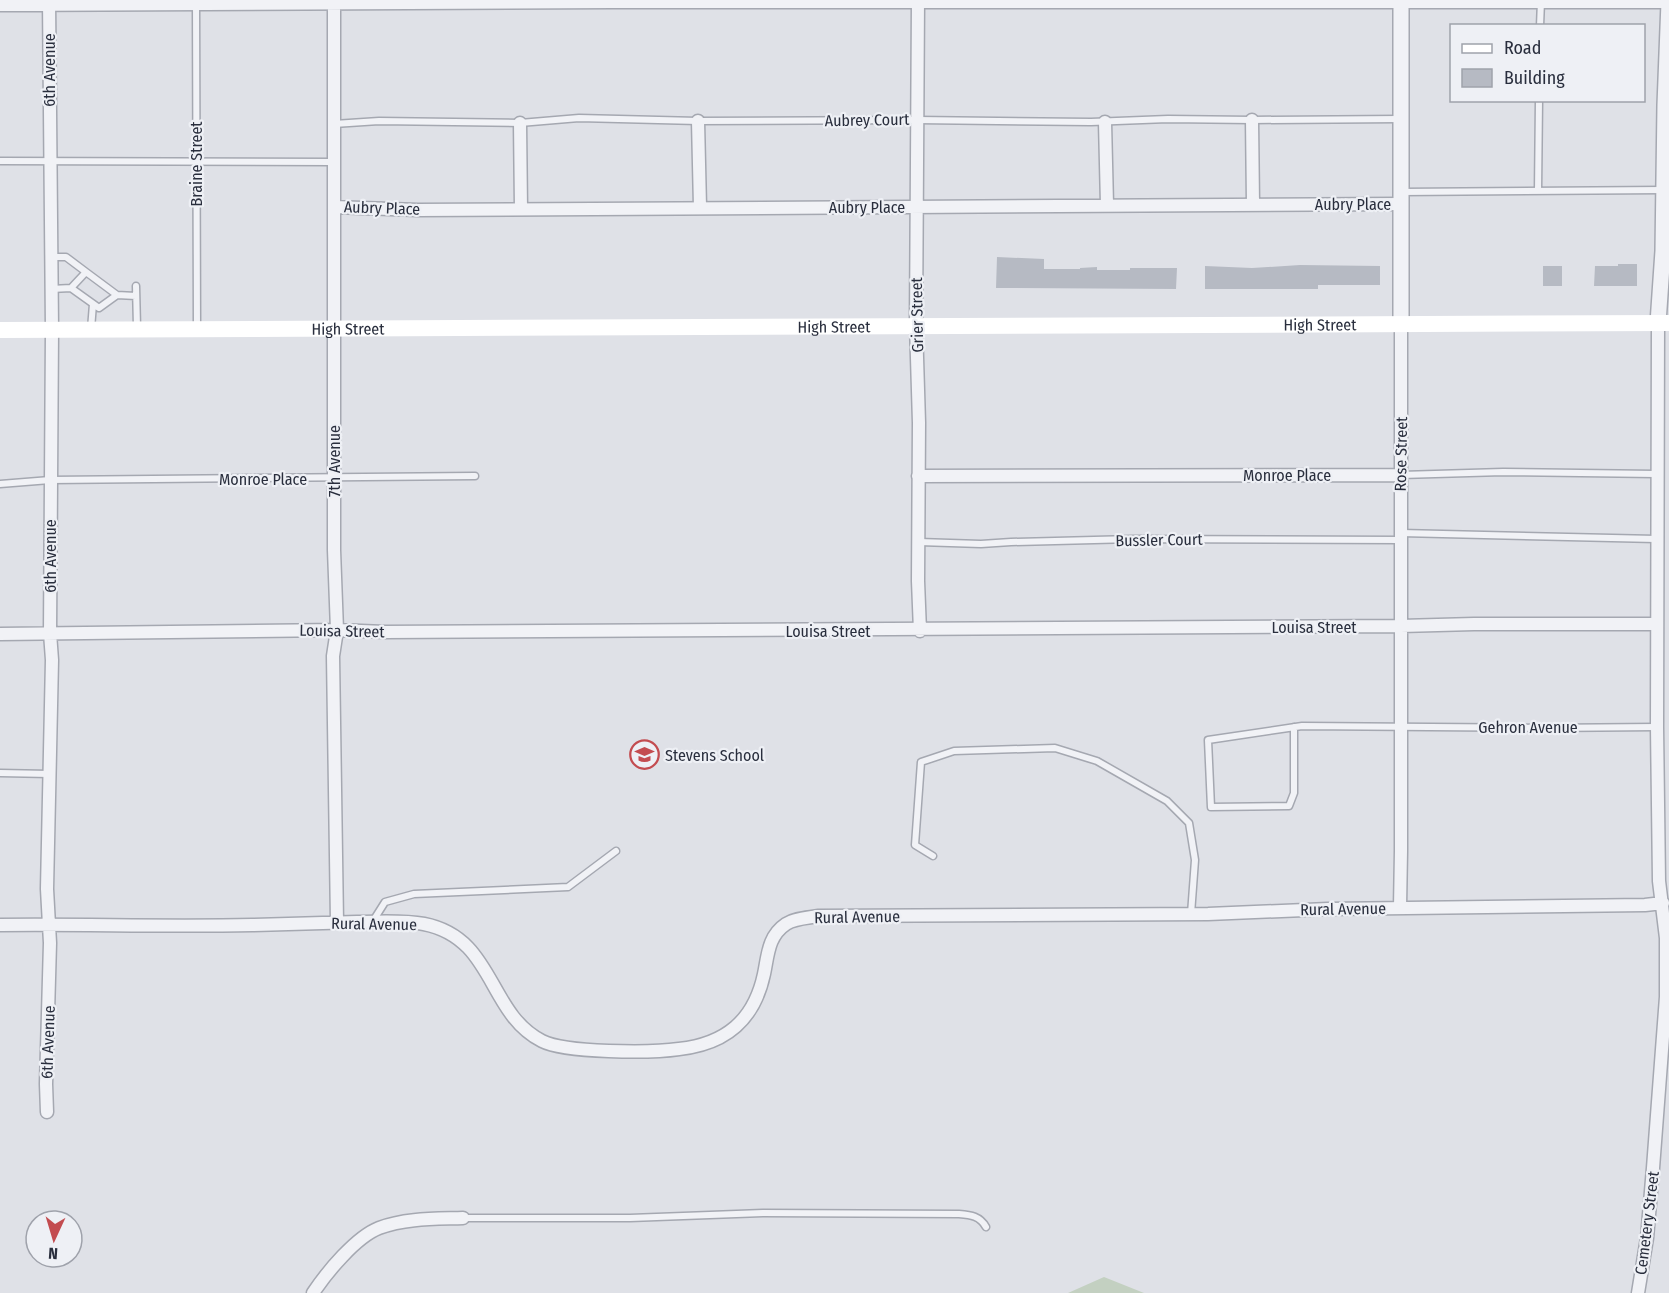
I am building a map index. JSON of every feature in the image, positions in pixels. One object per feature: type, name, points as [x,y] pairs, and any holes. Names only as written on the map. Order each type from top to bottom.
[{"type":"main road","name":"High Street","points":[[0,330],[1663,323]]},
{"type":"street","name":"Rose Street","points":[[1400,908],[1401,1]]},
{"type":"street","points":[[0,4],[49,2],[1669,2]]},
{"type":"street","name":"6th Avenue","points":[[47,1112],[49,925],[47,889],[52,660],[50,633],[52,330],[49,2]]},
{"type":"street","name":"7th Avenue","points":[[334,2],[334,550],[337,630],[333,656],[337,922]]},
{"type":"street","name":"Grier Street","points":[[918,2],[916,325],[920,423],[918,476],[920,631]]},
{"type":"street","name":"Cemetery Street","points":[[1638,1293],[1647,1238],[1666,997],[1666,938],[1659,880],[1655,624],[1656,474],[1663,323],[1669,2]]},
{"type":"street","points":[[1252,120],[1253,204]]},
{"type":"street","points":[[1106,122],[1107,205]]},
{"type":"street","points":[[520,123],[521,209]]},
{"type":"street","points":[[698,126],[700,207]]},
{"type":"street","name":"Aubry Place","points":[[334,207],[418,210],[916,207],[1253,204],[1401,198]]},
{"type":"street","name":"Monroe Place","points":[[918,476],[1400,475]]},
{"type":"street","name":"Louisa Street","points":[[0,634],[337,630],[385,632],[920,631],[1655,624]]},
{"type":"street","name":"Rural Avenue","points":[[0,925],[206,926],[337,922],[424,924],[447,932],[476,955],[508,1010],[531,1035],[542,1042],[571,1049],[674,1050],[696,1047],[724,1036],[736,1027],[748,1014],[756,1000],[770,943],[777,932],[794,921],[819,916],[1191,914],[1663,903]]},
{"type":"street","points":[[313,1293],[329,1272],[357,1243],[379,1228],[423,1219],[463,1218]]},
{"type":"lane","points":[[1540,24],[1541,1]]},
{"type":"lane","name":"Braine Street","points":[[196,2],[196,328]]},
{"type":"lane","points":[[1538,191],[1539,102]]},
{"type":"lane","name":"Aubrey Court","points":[[334,123],[379,121],[520,123],[579,118],[698,126],[917,120],[1106,122],[1168,119],[1401,119]]},
{"type":"lane","points":[[0,161],[334,162]]},
{"type":"lane","name":"Aubry Place","points":[[1401,198],[1538,191],[1665,190]]},
{"type":"lane","points":[[50,257],[66,257],[117,295],[136,296]]},
{"type":"lane","points":[[71,288],[86,272]]},
{"type":"lane","points":[[136,286],[137,329]]},
{"type":"lane","points":[[50,289],[71,288],[99,308],[117,295]]},
{"type":"lane","points":[[91,330],[93,304]]},
{"type":"lane","name":"Monroe Place","points":[[1400,475],[1503,472],[1656,474]]},
{"type":"lane","name":"Monroe Place","points":[[0,483],[50,480],[475,476]]},
{"type":"lane","name":"Bussler Court","points":[[918,542],[981,544],[1133,539],[1400,536],[1656,538]]},
{"type":"lane","name":"Gehron Avenue","points":[[1294,727],[1294,793],[1289,806],[1211,807],[1208,740],[1294,727],[1657,727]]},
{"type":"lane","points":[[933,856],[915,845],[921,762],[954,751],[1055,748],[1096,761],[1167,801],[1189,823],[1195,860],[1191,914]]},
{"type":"lane","points":[[0,773],[50,774]]},
{"type":"lane","points":[[372,922],[385,902],[414,894],[568,886],[616,851]]},
{"type":"lane","points":[[463,1218],[630,1218],[763,1213],[959,1214],[972,1215],[982,1220],[986,1227]]},
{"type":"green space","points":[[1104,1277],[1144,1293],[1068,1293]]},
{"type":"building","points":[[997,257],[1044,259],[1044,269],[1177,268],[1176,289],[996,288]]},
{"type":"building","points":[[1618,264],[1637,264],[1637,286],[1594,286],[1595,266],[1618,266]]},
{"type":"building","points":[[1300,265],[1380,266],[1380,285],[1318,285],[1318,289],[1205,289],[1205,266],[1252,268]]},
{"type":"building","points":[[1543,266],[1562,266],[1562,286],[1543,286]]},
{"type":"place","name":"Stevens School","points":[[644,755]]}]
